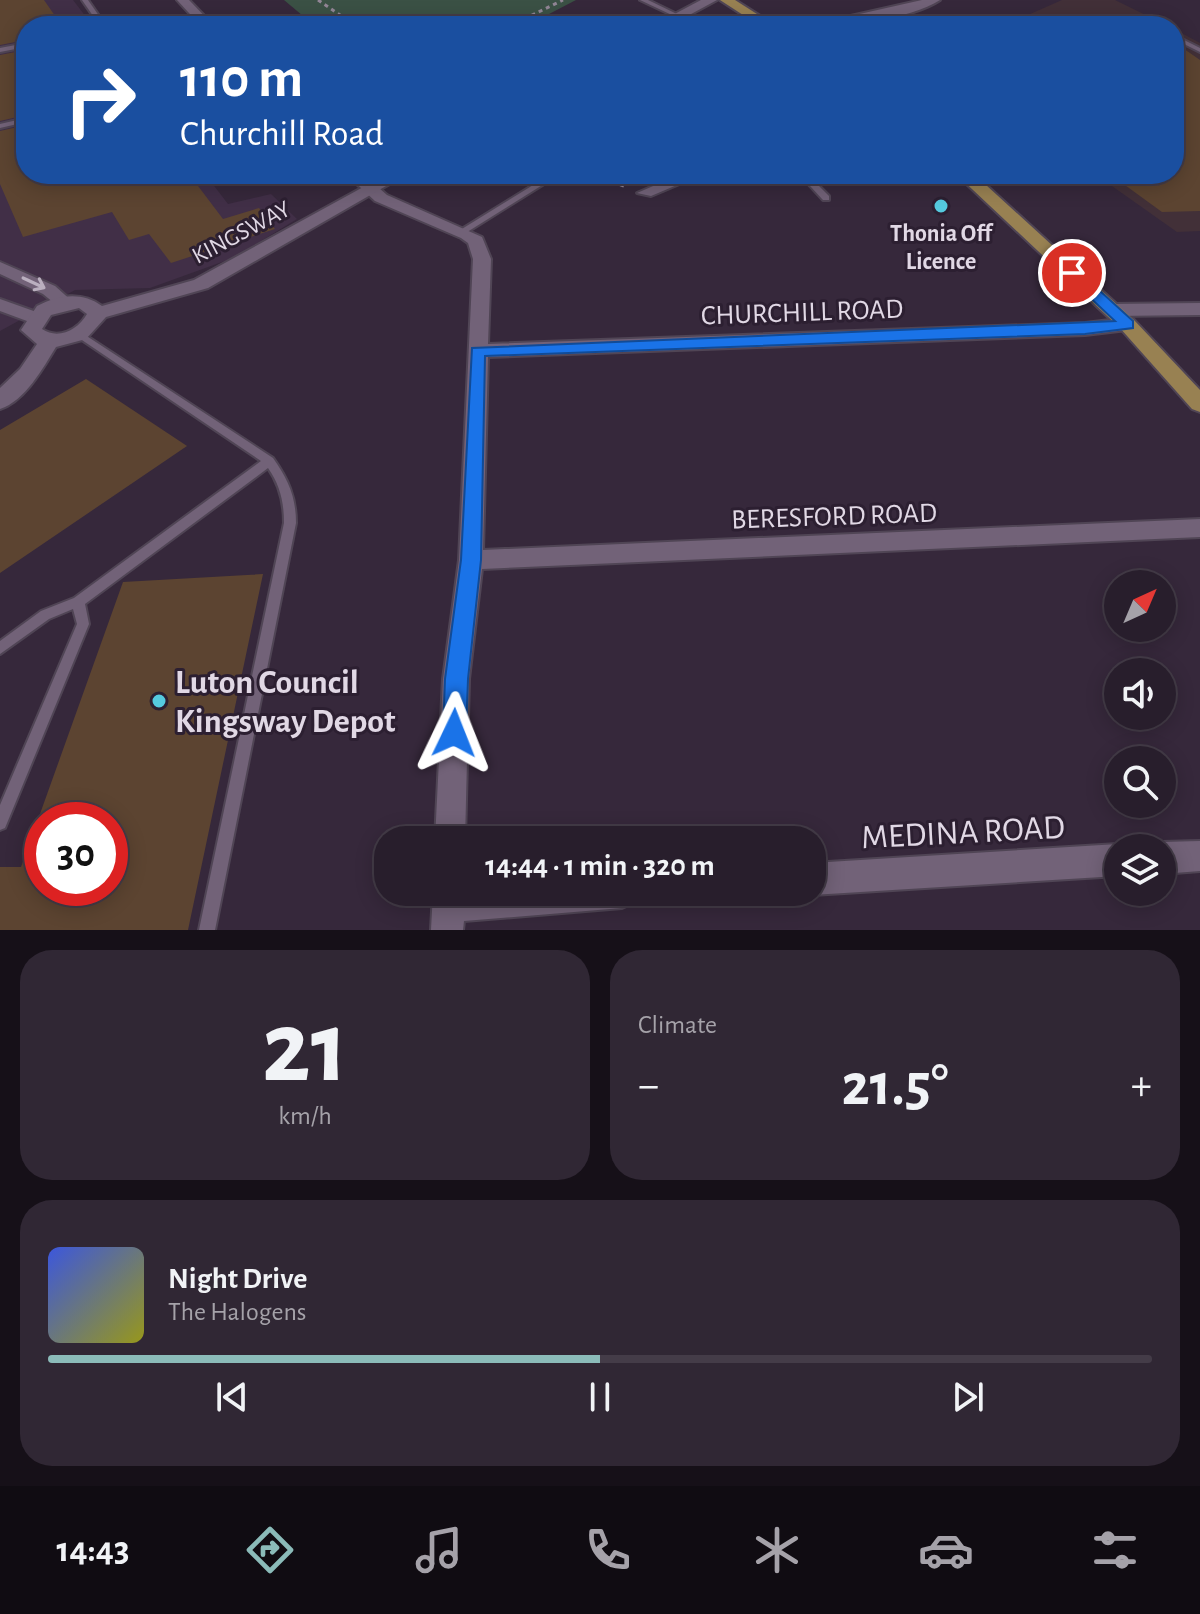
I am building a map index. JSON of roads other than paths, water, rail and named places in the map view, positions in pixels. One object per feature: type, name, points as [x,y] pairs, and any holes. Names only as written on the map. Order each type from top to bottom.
[{"type":"main road","points":[[726,0],[752,16]]},
{"type":"main road","points":[[975,184],[1127,324],[1200,404]]},
{"type":"street","points":[[183,0],[198,16]]},
{"type":"street","points":[[678,16],[711,0]]},
{"type":"street","points":[[872,16],[934,0]]},
{"type":"street","points":[[365,184],[476,241],[482,259],[471,560],[456,679],[451,826]]},
{"type":"street","name":"KINGSWAY","points":[[98,313],[164,297],[201,284],[382,184]]},
{"type":"street","points":[[645,193],[669,184]]},
{"type":"street","points":[[0,267],[49,290],[65,303]]},
{"type":"street","points":[[65,303],[91,304],[98,313],[94,324],[79,334],[50,340],[41,339],[31,330],[35,318],[65,303]]},
{"type":"street","points":[[0,304],[35,318]]},
{"type":"street","points":[[1112,310],[1200,309]]},
{"type":"street","name":"CHURCHILL ROAD","points":[[477,351],[1085,329],[1127,324]]},
{"type":"street","points":[[0,401],[28,374],[50,340]]},
{"type":"street","name":"BERESFORD ROAD","points":[[471,560],[1200,528]]},
{"type":"street","points":[[1176,857],[1200,856]]},
{"type":"street","name":"MEDINA ROAD","points":[[826,878],[1104,861]]},
{"type":"street","points":[[448,909],[479,906]]},
{"type":"lane","points":[[643,0],[678,16]]},
{"type":"lane","points":[[461,232],[540,184]]},
{"type":"lane","points":[[813,184],[826,198]]},
{"type":"lane","points":[[79,334],[269,461],[285,481],[291,501],[290,523],[207,930]]},
{"type":"lane","points":[[0,648],[45,615],[78,602],[269,461]]},
{"type":"lane","points":[[0,823],[83,624],[78,602]]},
{"type":"place","name":"Thonia Off Licence","points":[[941,206]]},
{"type":"place","name":"Luton Council Kingsway Depot","points":[[159,701]]}]
